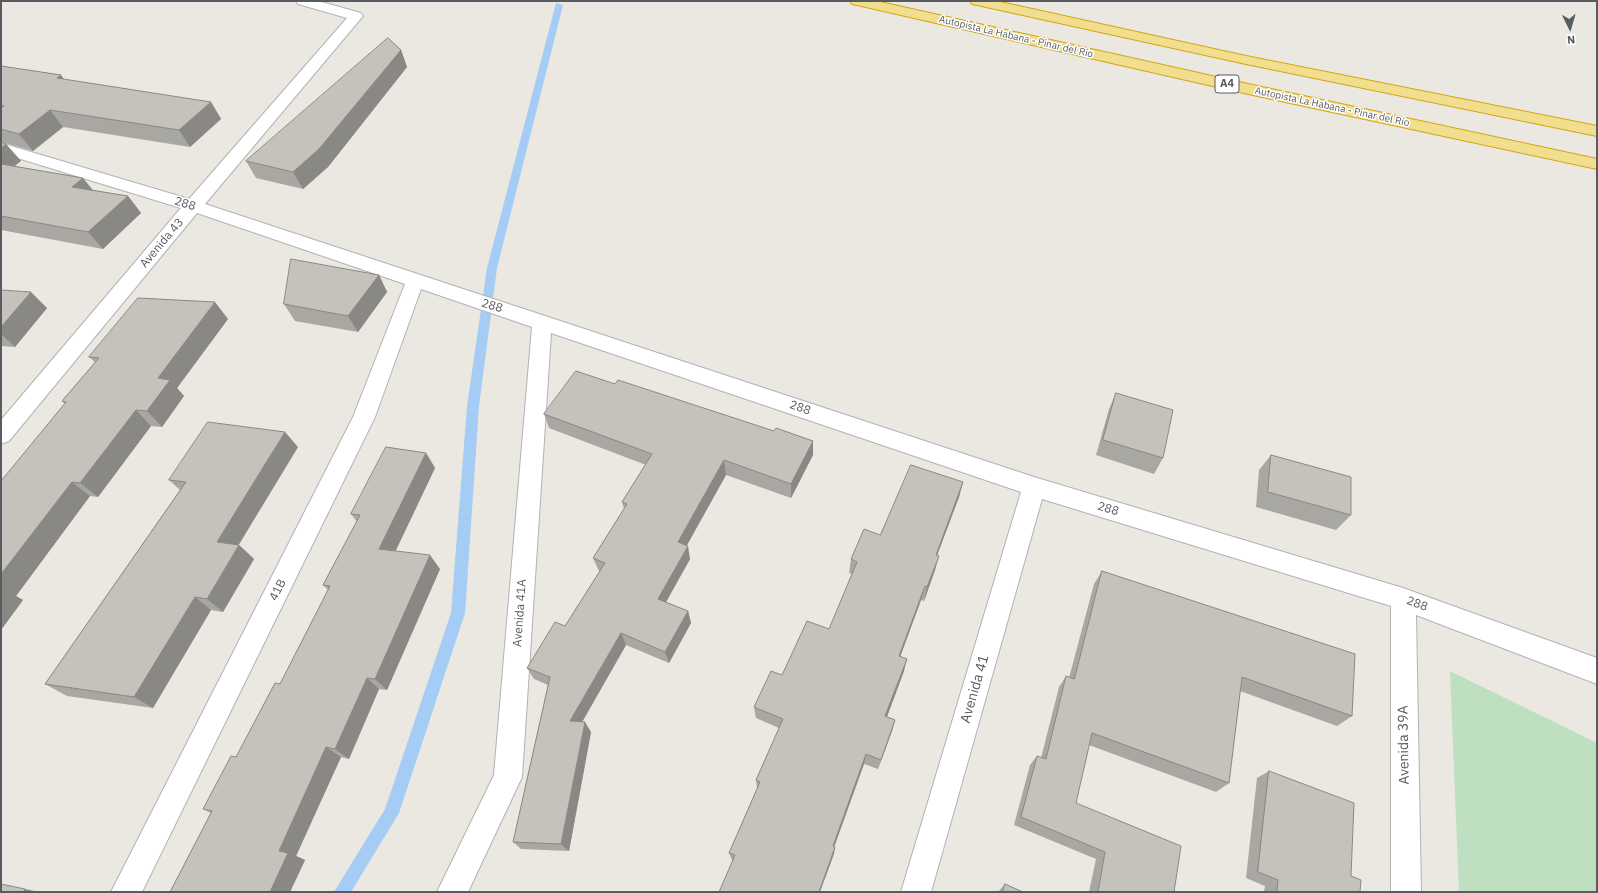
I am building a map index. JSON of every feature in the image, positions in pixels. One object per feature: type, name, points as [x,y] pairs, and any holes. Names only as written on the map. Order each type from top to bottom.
[{"type":"highway","name":"Autopista La Habana - Pinar del Río","points":[[857,1],[1239,87],[1597,164]]},
{"type":"highway","name":"A4","points":[[977,1],[1246,60],[1597,131]]},
{"type":"street","name":"Avenida 43","points":[[1,435],[193,206],[356,16],[303,1]]},
{"type":"street","name":"288","points":[[1,148],[193,206],[454,295],[542,322],[1034,487],[1403,599],[1597,671]]},
{"type":"street","name":"41B","points":[[126,892],[364,417],[415,281]]},
{"type":"street","name":"Avenida 41A","points":[[452,892],[508,778],[542,322]]},
{"type":"street","name":"Avenida 41","points":[[916,892],[1034,487]]},
{"type":"street","name":"Avenida 39A","points":[[1403,599],[1406,892]]},
{"type":"green space","points":[[1450,671],[1597,743],[1597,892],[1459,892]]},
{"type":"building","points":[[388,38],[401,50],[319,149],[293,172],[246,161]]},
{"type":"building","points":[[1,66],[61,75],[57,78],[211,102],[179,130],[50,110],[19,134],[1,129],[1,108],[4,106],[1,105]]},
{"type":"building","points":[[1,142],[6,144],[1,148]]},
{"type":"building","points":[[1,164],[83,178],[72,187],[128,196],[88,232],[1,216]]},
{"type":"building","points":[[291,259],[379,275],[348,316],[284,304]]},
{"type":"building","points":[[1,290],[31,292],[1,327]]},
{"type":"building","points":[[138,298],[215,302],[158,378],[170,380],[147,411],[136,410],[80,483],[72,482],[1,574],[1,481],[66,402],[62,401],[99,358],[89,357]]},
{"type":"building","points":[[576,371],[615,384],[618,380],[774,431],[776,428],[813,441],[791,484],[724,460],[678,542],[688,546],[658,599],[688,611],[665,652],[621,633],[570,721],[585,722],[561,844],[513,842],[550,677],[527,668],[555,622],[565,626],[605,563],[593,558],[627,504],[622,502],[652,454],[544,414]]},
{"type":"building","points":[[1116,393],[1173,410],[1163,458],[1103,440]]},
{"type":"building","points":[[208,422],[285,432],[217,542],[239,545],[207,599],[195,597],[134,697],[45,684],[186,482],[169,480]]},
{"type":"building","points":[[386,447],[426,453],[379,549],[430,555],[375,679],[367,678],[335,749],[326,747],[279,851],[288,853],[270,892],[170,892],[212,811],[203,809],[231,756],[236,757],[275,683],[280,684],[330,586],[323,585],[360,515],[351,514]]},
{"type":"building","points":[[1271,455],[1351,477],[1351,515],[1268,492]]},
{"type":"building","points":[[911,465],[963,482],[936,555],[939,556],[927,587],[925,586],[899,656],[907,659],[885,716],[895,720],[881,760],[866,754],[833,846],[835,847],[819,892],[719,892],[735,855],[729,853],[760,782],[756,780],[783,719],[754,707],[771,671],[782,675],[807,621],[829,629],[857,562],[851,559],[864,529],[880,535]]},
{"type":"building","points":[[1102,571],[1355,654],[1352,716],[1242,677],[1229,783],[1092,733],[1076,803],[1181,846],[1174,892],[1098,892],[1105,852],[1021,817],[1037,756],[1046,759],[1066,676],[1074,679]]},
{"type":"building","points":[[1269,771],[1354,803],[1351,876],[1361,880],[1360,892],[1277,892],[1278,880],[1258,872]]},
{"type":"building","points":[[1,884],[25,889],[23,892],[1,892]]},
{"type":"building","points":[[1005,884],[1023,892],[1003,892]]},
{"type":"waterway","points":[[342,892],[391,813],[458,613],[473,406],[492,268],[559,5]]}]
